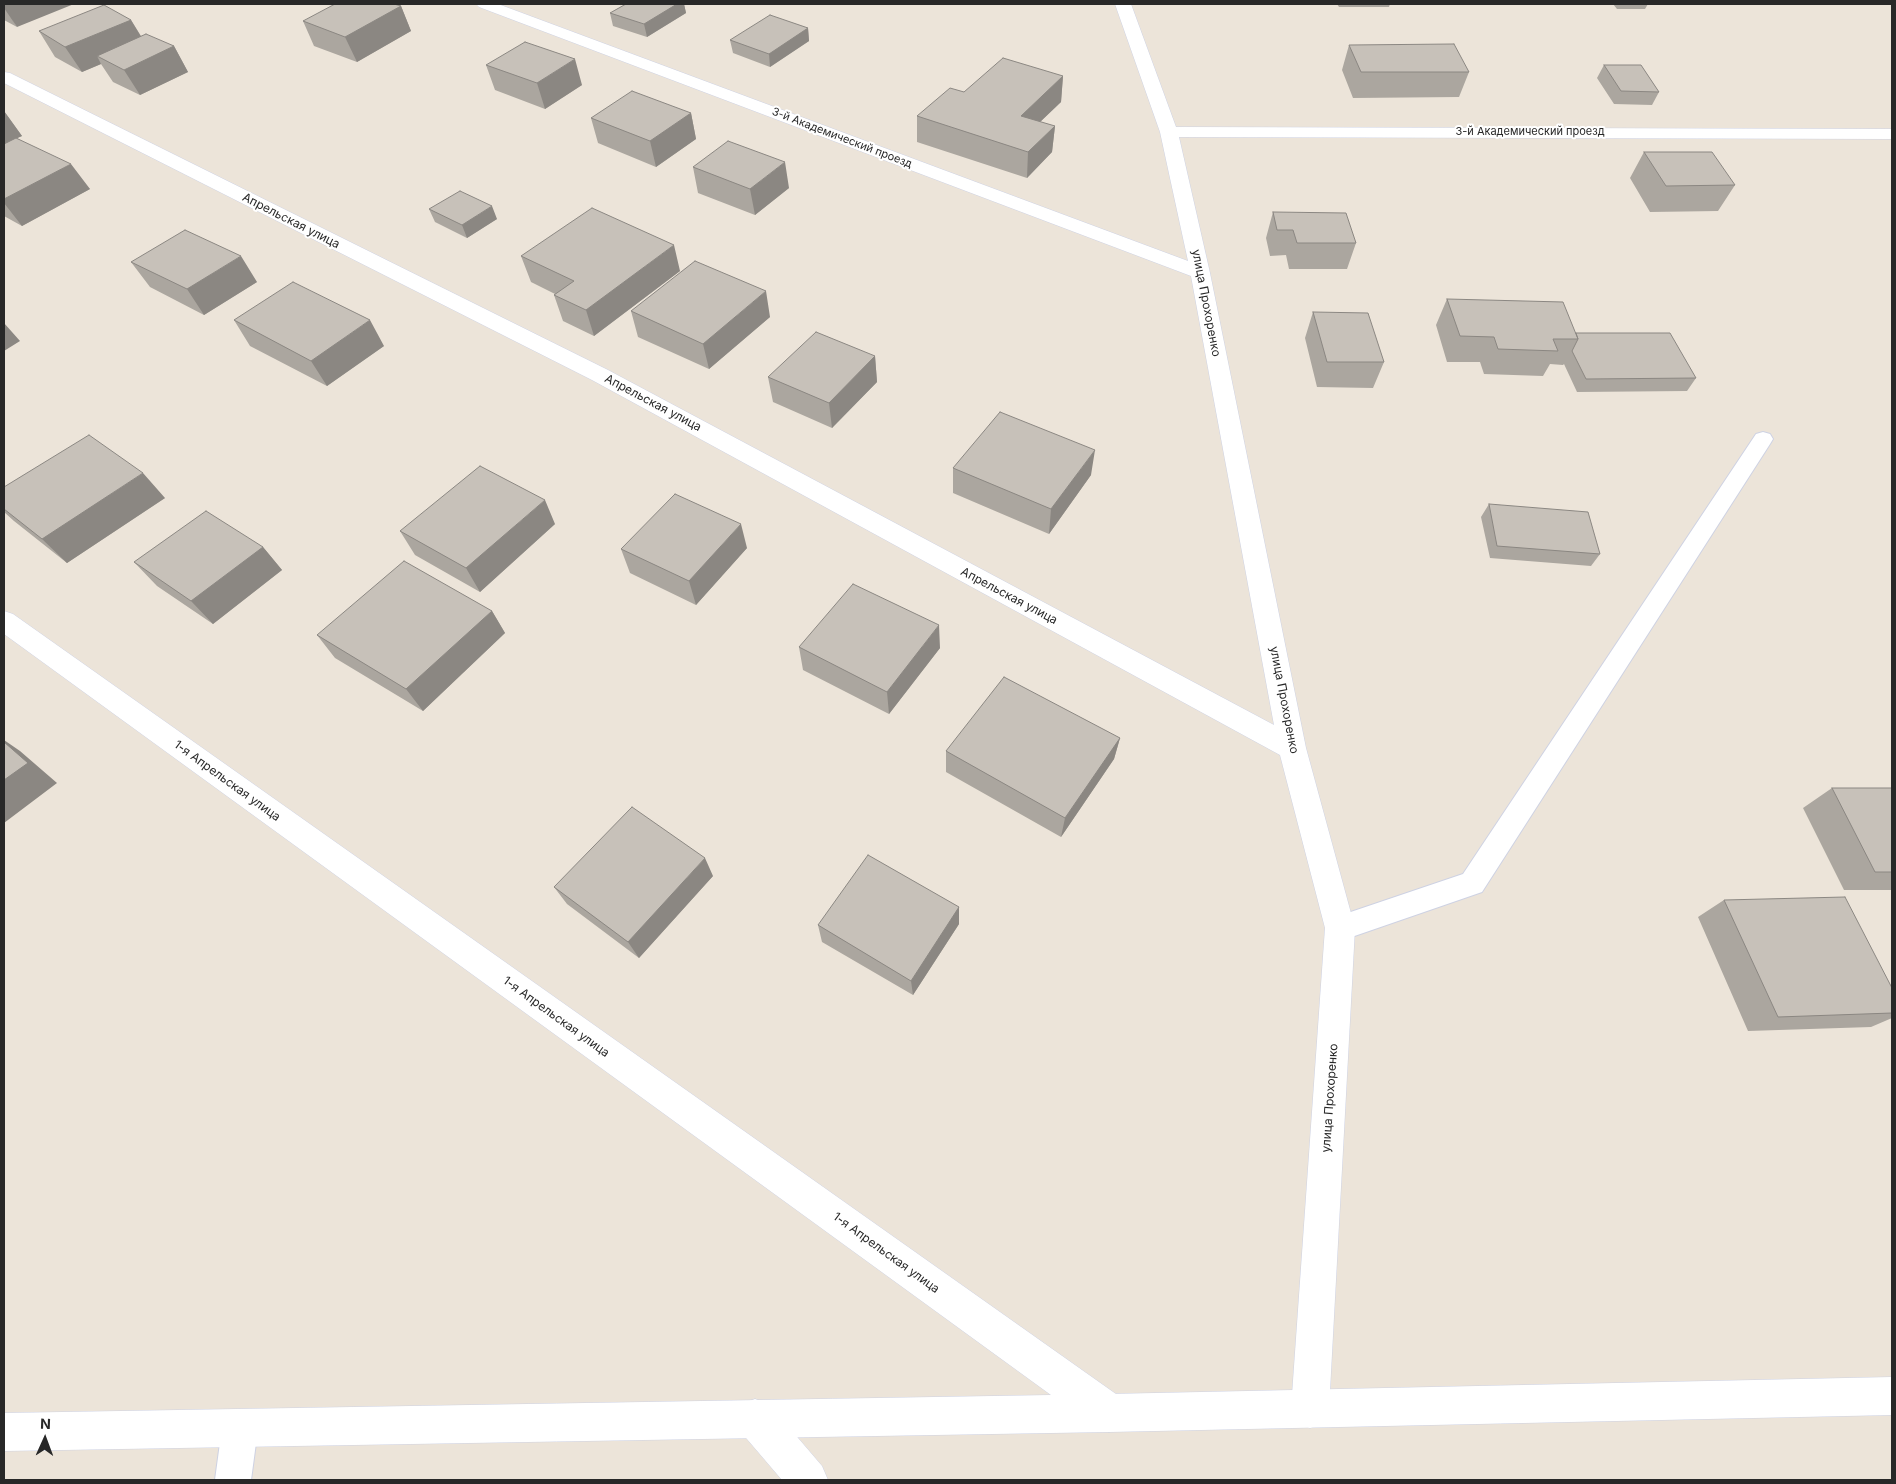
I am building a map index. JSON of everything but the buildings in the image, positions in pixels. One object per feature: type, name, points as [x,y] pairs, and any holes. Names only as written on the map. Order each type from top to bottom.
[{"type":"street","name":"3-й Академический проезд","points":[[484,4],[1200,273]]},
{"type":"street","name":"улица Прохоренко","points":[[1123,4],[1168,132],[1200,273],[1292,748],[1340,928],[1310,1409]]},
{"type":"street","name":"Апрельская улица","points":[[4,77],[600,375],[1292,748]]},
{"type":"street","name":"3-й Академический проезд","points":[[1168,132],[1892,134]]},
{"type":"street","name":"1-я Апрельская улица","points":[[4,621],[1109,1413]]},
{"type":"street","points":[[4,1432],[1109,1413],[1892,1396]]},
{"type":"street","points":[[755,1418],[808,1480]]},
{"type":"lane","points":[[1340,928],[1472,882],[1763,439]]},
{"type":"lane","points":[[233,1480],[240,1428]]}]
